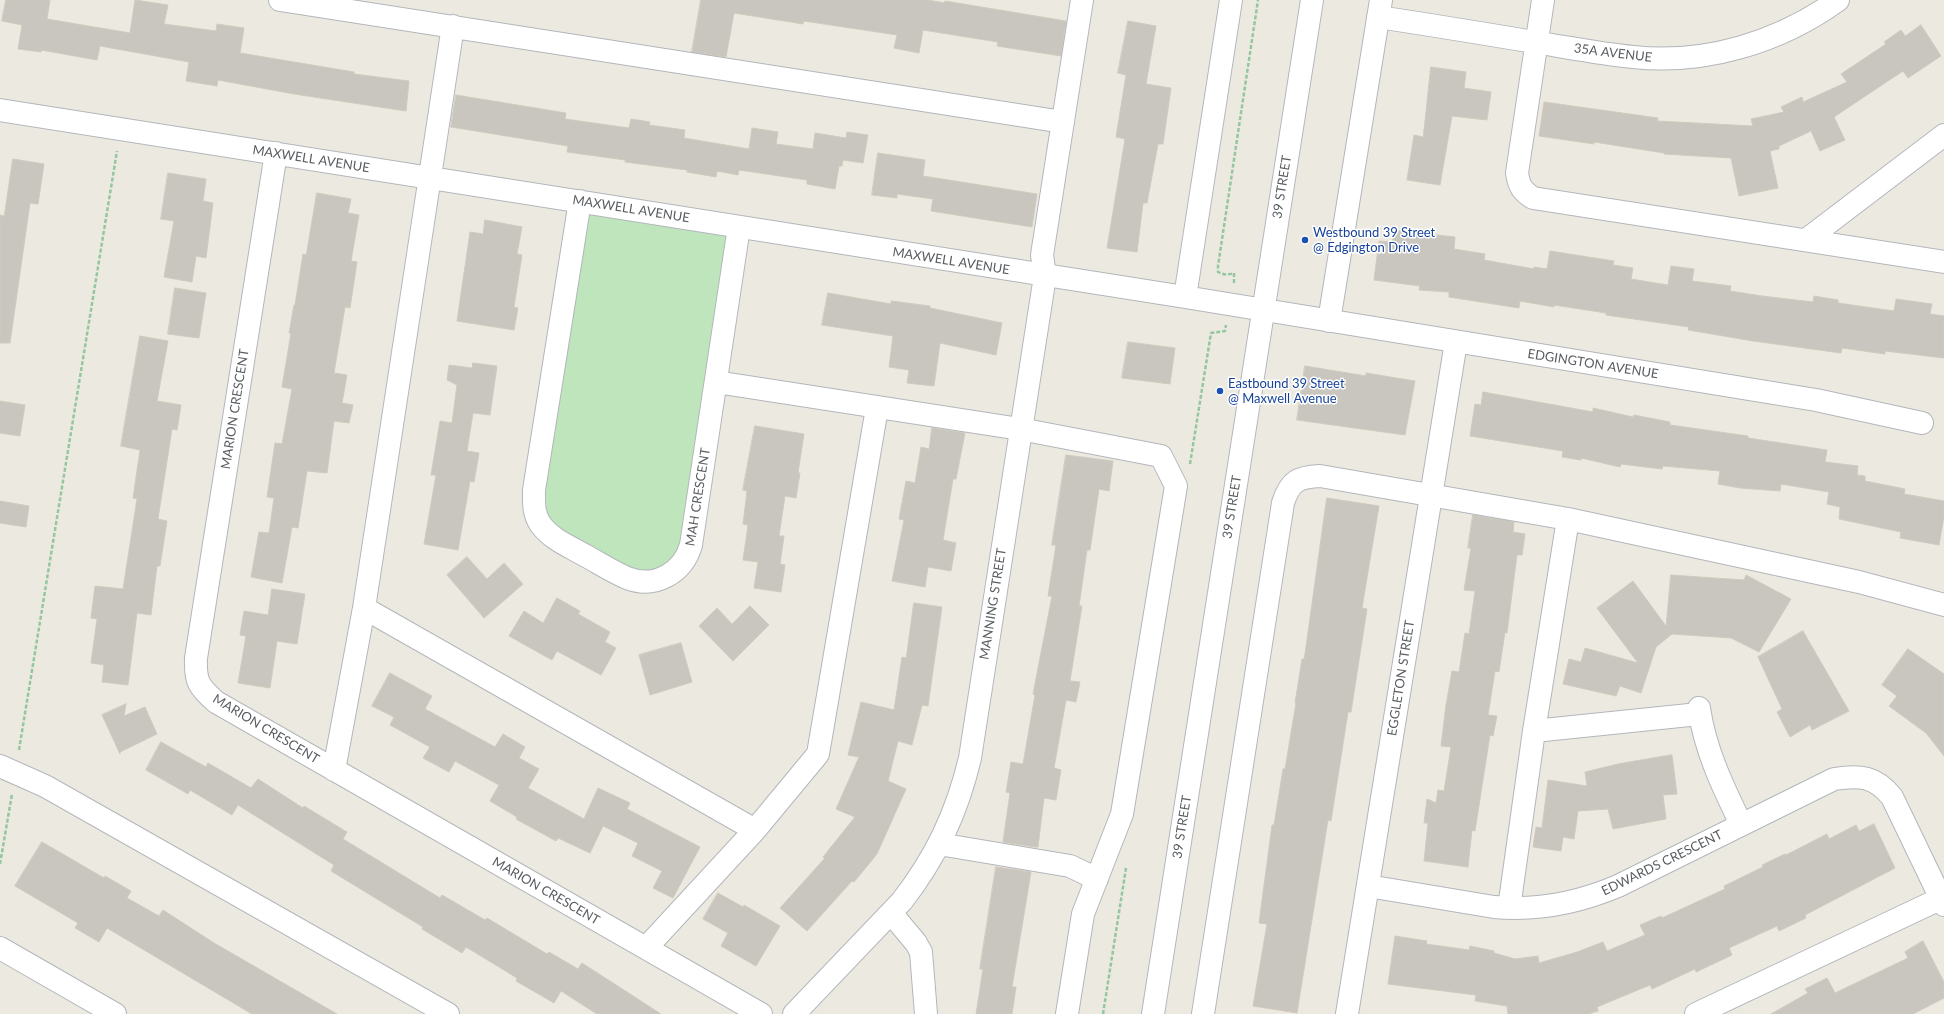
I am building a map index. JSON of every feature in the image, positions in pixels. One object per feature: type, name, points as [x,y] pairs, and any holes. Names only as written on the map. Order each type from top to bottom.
[{"type":"street","points":[[280,0],[1063,122]]},
{"type":"street","name":"MANNING STREET","points":[[794,1014],[891,913],[913,887],[939,844],[958,803],[970,758],[1045,276],[1042,255],[1082,0]]},
{"type":"street","points":[[1185,297],[1229,0]]},
{"type":"street","name":"39 STREET","points":[[1153,1014],[1262,311],[1312,0]]},
{"type":"street","points":[[1543,0],[1517,173],[1519,185],[1523,192],[1533,198],[1944,262]]},
{"type":"street","name":"35A AVENUE","points":[[1379,8],[1536,42],[1633,57],[1659,59],[1705,56],[1753,43],[1774,36],[1821,12],[1838,0]]},
{"type":"street","points":[[1329,321],[1379,8]]},
{"type":"street","points":[[334,770],[364,608],[453,26]]},
{"type":"street","name":"MAXWELL AVENUE","points":[[0,110],[1185,297],[1262,311]]},
{"type":"street","points":[[1806,240],[1944,135]]},
{"type":"street","name":"MARION CRESCENT","points":[[276,153],[199,643],[196,671],[197,681],[201,688],[216,702],[761,1014]]},
{"type":"street","name":"MAH CRESCENT","points":[[580,201],[534,490],[534,504],[536,516],[542,525],[559,541],[626,578],[639,581],[653,581],[667,576],[678,569],[687,557],[691,545],[740,227]]},
{"type":"street","name":"EDGINGTON AVENUE","points":[[1262,311],[1816,400],[1922,423]]},
{"type":"street","name":"EGGLETON STREET","points":[[1347,1014],[1456,342]]},
{"type":"street","points":[[716,382],[1020,429],[1161,456],[1176,486],[1122,814],[1083,914],[1067,1014]]},
{"type":"street","points":[[646,948],[755,830],[818,754],[877,408]]},
{"type":"street","points":[[1205,1014],[1282,503],[1286,492],[1295,482],[1303,477],[1320,476],[1568,518],[1859,582],[1944,605]]},
{"type":"street","points":[[1509,908],[1534,731],[1568,518]]},
{"type":"street","points":[[364,608],[755,830]]},
{"type":"street","points":[[1534,731],[1699,711],[1718,775],[1741,824]]},
{"type":"street","points":[[8,769],[45,786],[448,1014]]},
{"type":"street","name":"EDWARDS CRESCENT","points":[[1368,886],[1509,908],[1557,906],[1599,894],[1834,779],[1850,777],[1874,781],[1884,788],[1892,797],[1943,900]]},
{"type":"street","points":[[939,844],[1070,866],[1097,879]]},
{"type":"street","points":[[1696,1014],[1943,900]]},
{"type":"street","points":[[891,913],[916,943],[921,952],[926,1014]]},
{"type":"street","points":[[0,948],[115,1014]]},
{"type":"path","points":[[1235,280],[1234,273],[1229,275],[1218,272],[1218,266],[1258,0]]},
{"type":"path","points":[[0,864],[8,769],[120,129]]},
{"type":"green space","points":[[580,201],[739,227],[691,545],[653,581],[559,541],[534,490]]},
{"type":"building","points":[[6,0],[50,0],[47,19],[130,33],[135,0],[168,5],[164,24],[216,31],[217,24],[244,28],[240,53],[354,72],[354,74],[409,81],[406,111],[294,94],[218,80],[217,86],[186,81],[189,62],[100,46],[97,60],[41,50],[41,52],[18,49],[22,25],[2,21]]},
{"type":"building","points":[[701,0],[928,0],[944,3],[945,1],[1066,21],[1061,56],[997,46],[998,42],[923,30],[919,53],[894,48],[897,35],[804,21],[803,24],[734,13],[726,57],[692,52]]},
{"type":"building","points":[[1128,21],[1156,26],[1146,84],[1171,88],[1163,144],[1158,144],[1147,203],[1143,203],[1137,252],[1107,248],[1125,139],[1116,137],[1126,75],[1118,73]]},
{"type":"building","points":[[1921,25],[1941,56],[1908,78],[1903,71],[1834,117],[1845,140],[1820,151],[1811,131],[1779,146],[1779,149],[1770,151],[1778,188],[1739,196],[1731,158],[1664,154],[1594,142],[1594,144],[1539,136],[1544,102],[1658,118],[1657,121],[1753,126],[1751,119],[1784,112],[1781,107],[1802,97],[1803,102],[1847,82],[1841,74],[1886,44],[1884,42],[1901,30],[1905,36]]},
{"type":"building","points":[[1431,67],[1466,72],[1464,88],[1491,92],[1487,120],[1452,116],[1440,185],[1407,180],[1414,135],[1423,137]]},
{"type":"building","points":[[456,95],[566,113],[565,119],[629,128],[631,119],[650,122],[649,125],[685,130],[684,138],[749,149],[752,128],[778,132],[776,144],[813,149],[815,133],[846,138],[847,132],[868,135],[863,163],[843,160],[842,166],[839,166],[835,189],[807,184],[807,180],[739,170],[738,175],[717,171],[716,177],[687,172],[687,170],[625,162],[625,160],[567,152],[568,146],[451,127]]},
{"type":"building","points":[[878,153],[925,160],[923,176],[1037,194],[1032,227],[931,211],[933,199],[897,194],[897,198],[872,195]]},
{"type":"building","points":[[13,159],[44,164],[38,204],[30,203],[10,343],[0,343],[0,215],[4,216]]},
{"type":"building","points":[[168,173],[206,179],[203,201],[213,203],[206,258],[196,256],[192,282],[164,277],[174,221],[161,219]]},
{"type":"building","points":[[317,193],[351,199],[348,213],[359,215],[351,261],[357,262],[350,308],[345,307],[334,373],[347,375],[342,403],[353,405],[349,423],[334,421],[327,473],[307,471],[298,528],[292,527],[282,583],[251,577],[259,532],[269,533],[274,498],[267,497],[275,443],[282,444],[292,389],[282,387],[291,333],[289,333],[303,254],[306,255]]},
{"type":"building","points":[[485,220],[522,227],[517,254],[522,255],[514,307],[518,308],[514,330],[457,321],[470,232],[483,234]]},
{"type":"building","points":[[1394,230],[1455,237],[1454,249],[1485,254],[1484,260],[1534,269],[1534,267],[1547,269],[1550,251],[1614,261],[1613,265],[1633,268],[1631,279],[1668,285],[1671,266],[1694,269],[1692,281],[1731,286],[1730,291],[1762,296],[1813,302],[1814,296],[1838,300],[1838,303],[1894,311],[1896,299],[1932,304],[1930,314],[1944,316],[1944,358],[1885,351],[1885,354],[1842,348],[1841,353],[1753,341],[1688,330],[1689,327],[1606,315],[1606,313],[1554,305],[1554,307],[1520,301],[1519,308],[1449,297],[1449,292],[1419,290],[1420,286],[1374,280],[1379,241],[1392,242]]},
{"type":"building","points":[[175,288],[206,293],[199,338],[168,334]]},
{"type":"building","points":[[828,293],[891,304],[891,301],[930,306],[930,308],[1002,323],[996,355],[940,343],[934,386],[907,383],[909,370],[889,367],[893,336],[822,325]]},
{"type":"building","points":[[140,336],[168,341],[157,401],[181,405],[177,430],[172,429],[158,519],[167,521],[160,566],[157,566],[151,615],[137,613],[128,685],[102,682],[104,665],[91,663],[97,619],[91,618],[95,586],[123,589],[137,499],[133,498],[140,450],[121,446]]},
{"type":"building","points":[[1128,342],[1175,348],[1170,384],[1122,378]]},
{"type":"building","points":[[473,363],[497,366],[490,415],[473,413],[467,451],[479,453],[474,482],[470,481],[458,550],[424,544],[436,475],[431,475],[440,421],[452,423],[457,385],[447,380],[449,365],[472,368]]},
{"type":"building","points":[[1305,366],[1366,376],[1366,373],[1415,381],[1405,435],[1297,420]]},
{"type":"building","points":[[1483,392],[1593,412],[1593,408],[1633,417],[1634,415],[1670,422],[1670,425],[1748,436],[1748,438],[1827,450],[1825,462],[1858,466],[1857,475],[1865,476],[1865,481],[1905,489],[1904,494],[1944,501],[1944,516],[1939,545],[1900,538],[1901,532],[1839,519],[1840,507],[1827,504],[1829,492],[1781,484],[1780,491],[1740,488],[1718,484],[1720,471],[1663,466],[1662,469],[1621,464],[1620,467],[1581,458],[1581,460],[1562,457],[1563,451],[1470,436],[1475,404],[1481,405]]},
{"type":"building","points":[[0,401],[25,405],[20,436],[0,433]]},
{"type":"building","points":[[755,426],[804,434],[796,498],[785,496],[779,536],[784,536],[780,564],[785,565],[781,592],[754,588],[758,562],[743,560],[748,525],[743,524],[747,491],[743,490]]},
{"type":"building","points":[[932,428],[965,433],[956,479],[953,479],[943,540],[956,543],[951,571],[928,567],[925,587],[892,581],[904,520],[899,519],[906,481],[915,483],[921,447],[929,449]]},
{"type":"building","points":[[1066,455],[1113,461],[1109,491],[1099,489],[1090,550],[1087,550],[1079,606],[1082,606],[1070,681],[1080,682],[1076,702],[1066,700],[1054,768],[1061,770],[1056,800],[1044,798],[1038,847],[1035,847],[1003,842],[1010,793],[1006,792],[1011,762],[1023,764],[1035,695],[1033,694],[1052,596],[1048,596],[1056,545],[1052,545]]},
{"type":"building","points":[[1327,498],[1379,506],[1362,608],[1367,609],[1351,712],[1348,712],[1331,821],[1328,820],[1297,1013],[1253,1006],[1267,924],[1259,923],[1272,825],[1274,825],[1283,769],[1285,769],[1302,659],[1304,659]]},
{"type":"building","points":[[0,501],[29,506],[26,527],[0,523]]},
{"type":"building","points":[[1473,515],[1514,522],[1513,532],[1525,534],[1522,555],[1517,555],[1507,633],[1505,632],[1499,672],[1495,671],[1488,715],[1497,716],[1493,736],[1490,735],[1475,831],[1472,830],[1468,867],[1424,861],[1428,823],[1424,823],[1427,799],[1436,803],[1438,790],[1444,791],[1451,747],[1441,746],[1446,705],[1452,671],[1459,672],[1465,633],[1469,634],[1475,591],[1464,590],[1471,548],[1468,548]]},
{"type":"building","points":[[467,557],[487,579],[504,563],[523,584],[484,618],[447,575]]},
{"type":"building","points":[[1671,575],[1744,580],[1746,575],[1791,599],[1759,652],[1731,638],[1672,634],[1656,647],[1641,693],[1620,686],[1616,696],[1563,684],[1569,659],[1581,662],[1585,648],[1638,663],[1597,608],[1633,581],[1666,626]]},
{"type":"building","points":[[272,589],[305,594],[297,644],[277,641],[270,688],[238,683],[246,636],[240,635],[244,611],[268,615]]},
{"type":"building","points":[[557,598],[580,611],[578,614],[610,632],[605,642],[616,648],[601,675],[557,651],[552,660],[509,636],[524,611],[543,623]]},
{"type":"building","points":[[914,603],[942,607],[928,706],[922,705],[912,745],[898,741],[888,781],[906,789],[877,854],[854,882],[852,881],[807,931],[780,908],[825,858],[823,857],[855,817],[836,809],[859,757],[848,755],[861,702],[894,710],[902,657],[906,658]]},
{"type":"building","points":[[750,606],[769,625],[733,661],[699,626],[717,608],[732,624]]},
{"type":"building","points":[[1803,631],[1849,711],[1812,730],[1810,725],[1790,737],[1777,712],[1782,709],[1758,657]]},
{"type":"building","points":[[681,643],[692,682],[650,695],[639,655]]},
{"type":"building","points":[[1908,649],[1944,674],[1944,756],[1926,733],[1889,706],[1897,696],[1882,685]]},
{"type":"building","points":[[390,673],[432,696],[425,709],[495,747],[503,734],[525,747],[519,758],[539,769],[528,788],[584,819],[598,788],[630,803],[627,809],[700,847],[673,898],[653,888],[662,871],[632,856],[638,843],[603,826],[590,853],[558,838],[556,841],[516,819],[517,817],[490,801],[499,785],[455,761],[449,772],[423,758],[430,747],[390,725],[394,717],[372,706]]},
{"type":"building","points":[[126,704],[124,716],[145,707],[157,734],[120,752],[120,754],[102,715]]},
{"type":"building","points":[[161,742],[206,767],[208,763],[251,788],[258,779],[303,808],[304,806],[347,832],[343,839],[440,898],[442,895],[485,920],[487,918],[547,954],[549,952],[578,969],[582,963],[661,1014],[597,1014],[561,991],[554,1003],[516,981],[517,978],[466,947],[462,953],[422,929],[423,927],[331,871],[334,865],[238,805],[232,815],[190,790],[188,794],[146,770]]},
{"type":"building","points":[[1672,755],[1677,794],[1663,795],[1666,819],[1613,829],[1608,809],[1578,811],[1574,839],[1563,837],[1561,851],[1533,847],[1536,827],[1542,828],[1548,780],[1587,786],[1585,772],[1618,764]]},
{"type":"building","points":[[1874,824],[1895,868],[1805,915],[1806,918],[1779,931],[1777,926],[1729,948],[1732,955],[1696,972],[1695,969],[1652,989],[1650,985],[1597,1007],[1598,1011],[1588,1014],[1508,1014],[1507,1006],[1475,1001],[1476,995],[1388,984],[1395,936],[1427,941],[1426,944],[1469,950],[1470,946],[1494,951],[1494,953],[1515,959],[1538,956],[1539,963],[1577,952],[1603,942],[1607,951],[1645,935],[1640,925],[1661,916],[1662,918],[1725,889],[1724,886],[1763,867],[1762,865],[1785,854],[1786,855],[1827,834],[1829,839],[1856,825],[1859,831]]},
{"type":"building","points":[[42,842],[104,878],[105,876],[131,891],[127,898],[159,916],[163,910],[214,943],[337,1014],[252,1014],[107,928],[99,942],[75,928],[78,923],[15,886]]},
{"type":"building","points":[[996,867],[1031,872],[1012,987],[1016,987],[1012,1014],[976,1014],[983,969],[980,969]]},
{"type":"building","points":[[718,893],[743,907],[744,905],[780,926],[756,966],[721,946],[728,933],[703,919]]},
{"type":"building","points":[[1923,941],[1944,982],[1944,998],[1913,1014],[1771,1014],[1808,993],[1805,989],[1827,978],[1835,993],[1908,958],[1905,952]]},
{"type":"place","name":"Westbound 39 Street @ Edgington Drive","points":[[1305,240]]},
{"type":"place","name":"Eastbound 39 Street @ Maxwell Avenue","points":[[1220,391]]}]
